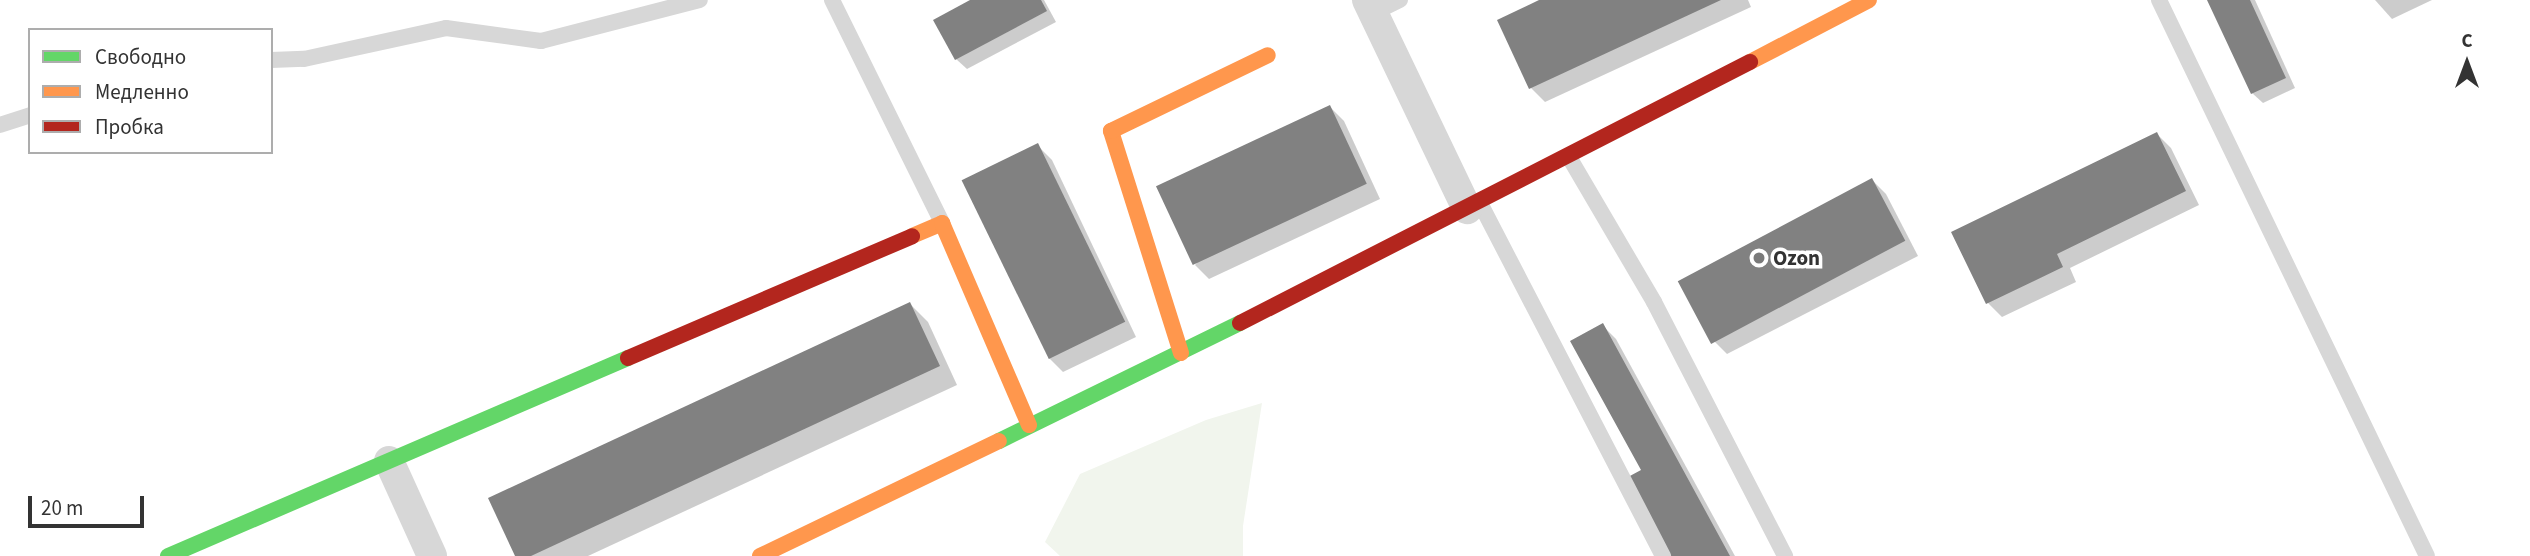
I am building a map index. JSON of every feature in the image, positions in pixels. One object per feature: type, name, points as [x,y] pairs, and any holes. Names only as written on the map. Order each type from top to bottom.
[{"type":"street","points":[[760,556],[1181,353],[1473,206],[1842,6],[1869,0]]},
{"type":"street","points":[[1370,7],[1473,206]]},
{"type":"street","points":[[1181,353],[1111,131],[1268,55]]},
{"type":"street","points":[[168,556],[942,223],[1030,425]]},
{"type":"street","points":[[389,461],[432,556]]},
{"type":"lane","points":[[273,60],[304,59],[446,28],[541,41],[700,0]]},
{"type":"lane","points":[[832,0],[942,223]]},
{"type":"lane","points":[[1370,7],[1401,0]]},
{"type":"lane","points":[[2159,0],[2427,556]]},
{"type":"lane","points":[[0,125],[28,116]]},
{"type":"lane","points":[[1568,155],[1654,302],[1785,556]]},
{"type":"lane","points":[[1473,206],[1662,556]]},
{"type":"shaded area","points":[[1262,403],[1243,526],[1243,556],[1060,556],[1045,542],[1080,474],[1206,420]]},
{"type":"building","points":[[970,0],[1041,0],[1047,11],[955,60],[933,20]]},
{"type":"building","points":[[1539,0],[1721,0],[1529,89],[1497,20]]},
{"type":"building","points":[[2207,0],[2250,0],[2286,78],[2251,94]]},
{"type":"building","points":[[1330,105],[1367,184],[1193,265],[1156,186]]},
{"type":"building","points":[[2157,132],[2186,191],[2057,254],[2063,267],[1986,304],[1951,232]]},
{"type":"building","points":[[1038,143],[1125,322],[1049,359],[962,180]]},
{"type":"building","points":[[1872,178],[1905,241],[1711,344],[1678,281]]},
{"type":"building","points":[[910,302],[940,366],[531,556],[515,556],[488,498]]},
{"type":"building","points":[[1603,323],[1730,556],[1671,556],[1628,477],[1641,470],[1570,341]]},
{"type":"traffic: fast","points":[[999,441],[1240,323]]},
{"type":"traffic: fast","points":[[168,556],[628,358]]},
{"type":"traffic: slow","points":[[1750,62],[1869,0]]},
{"type":"traffic: slow","points":[[1181,353],[1111,131],[1268,55]]},
{"type":"traffic: slow","points":[[912,236],[942,223],[1029,425]]},
{"type":"traffic: slow","points":[[760,556],[999,441]]},
{"type":"traffic: jam","points":[[1240,323],[1750,62]]},
{"type":"traffic: jam","points":[[628,358],[912,236]]},
{"type":"place","name":"Ozon","points":[[1759,258]]}]
